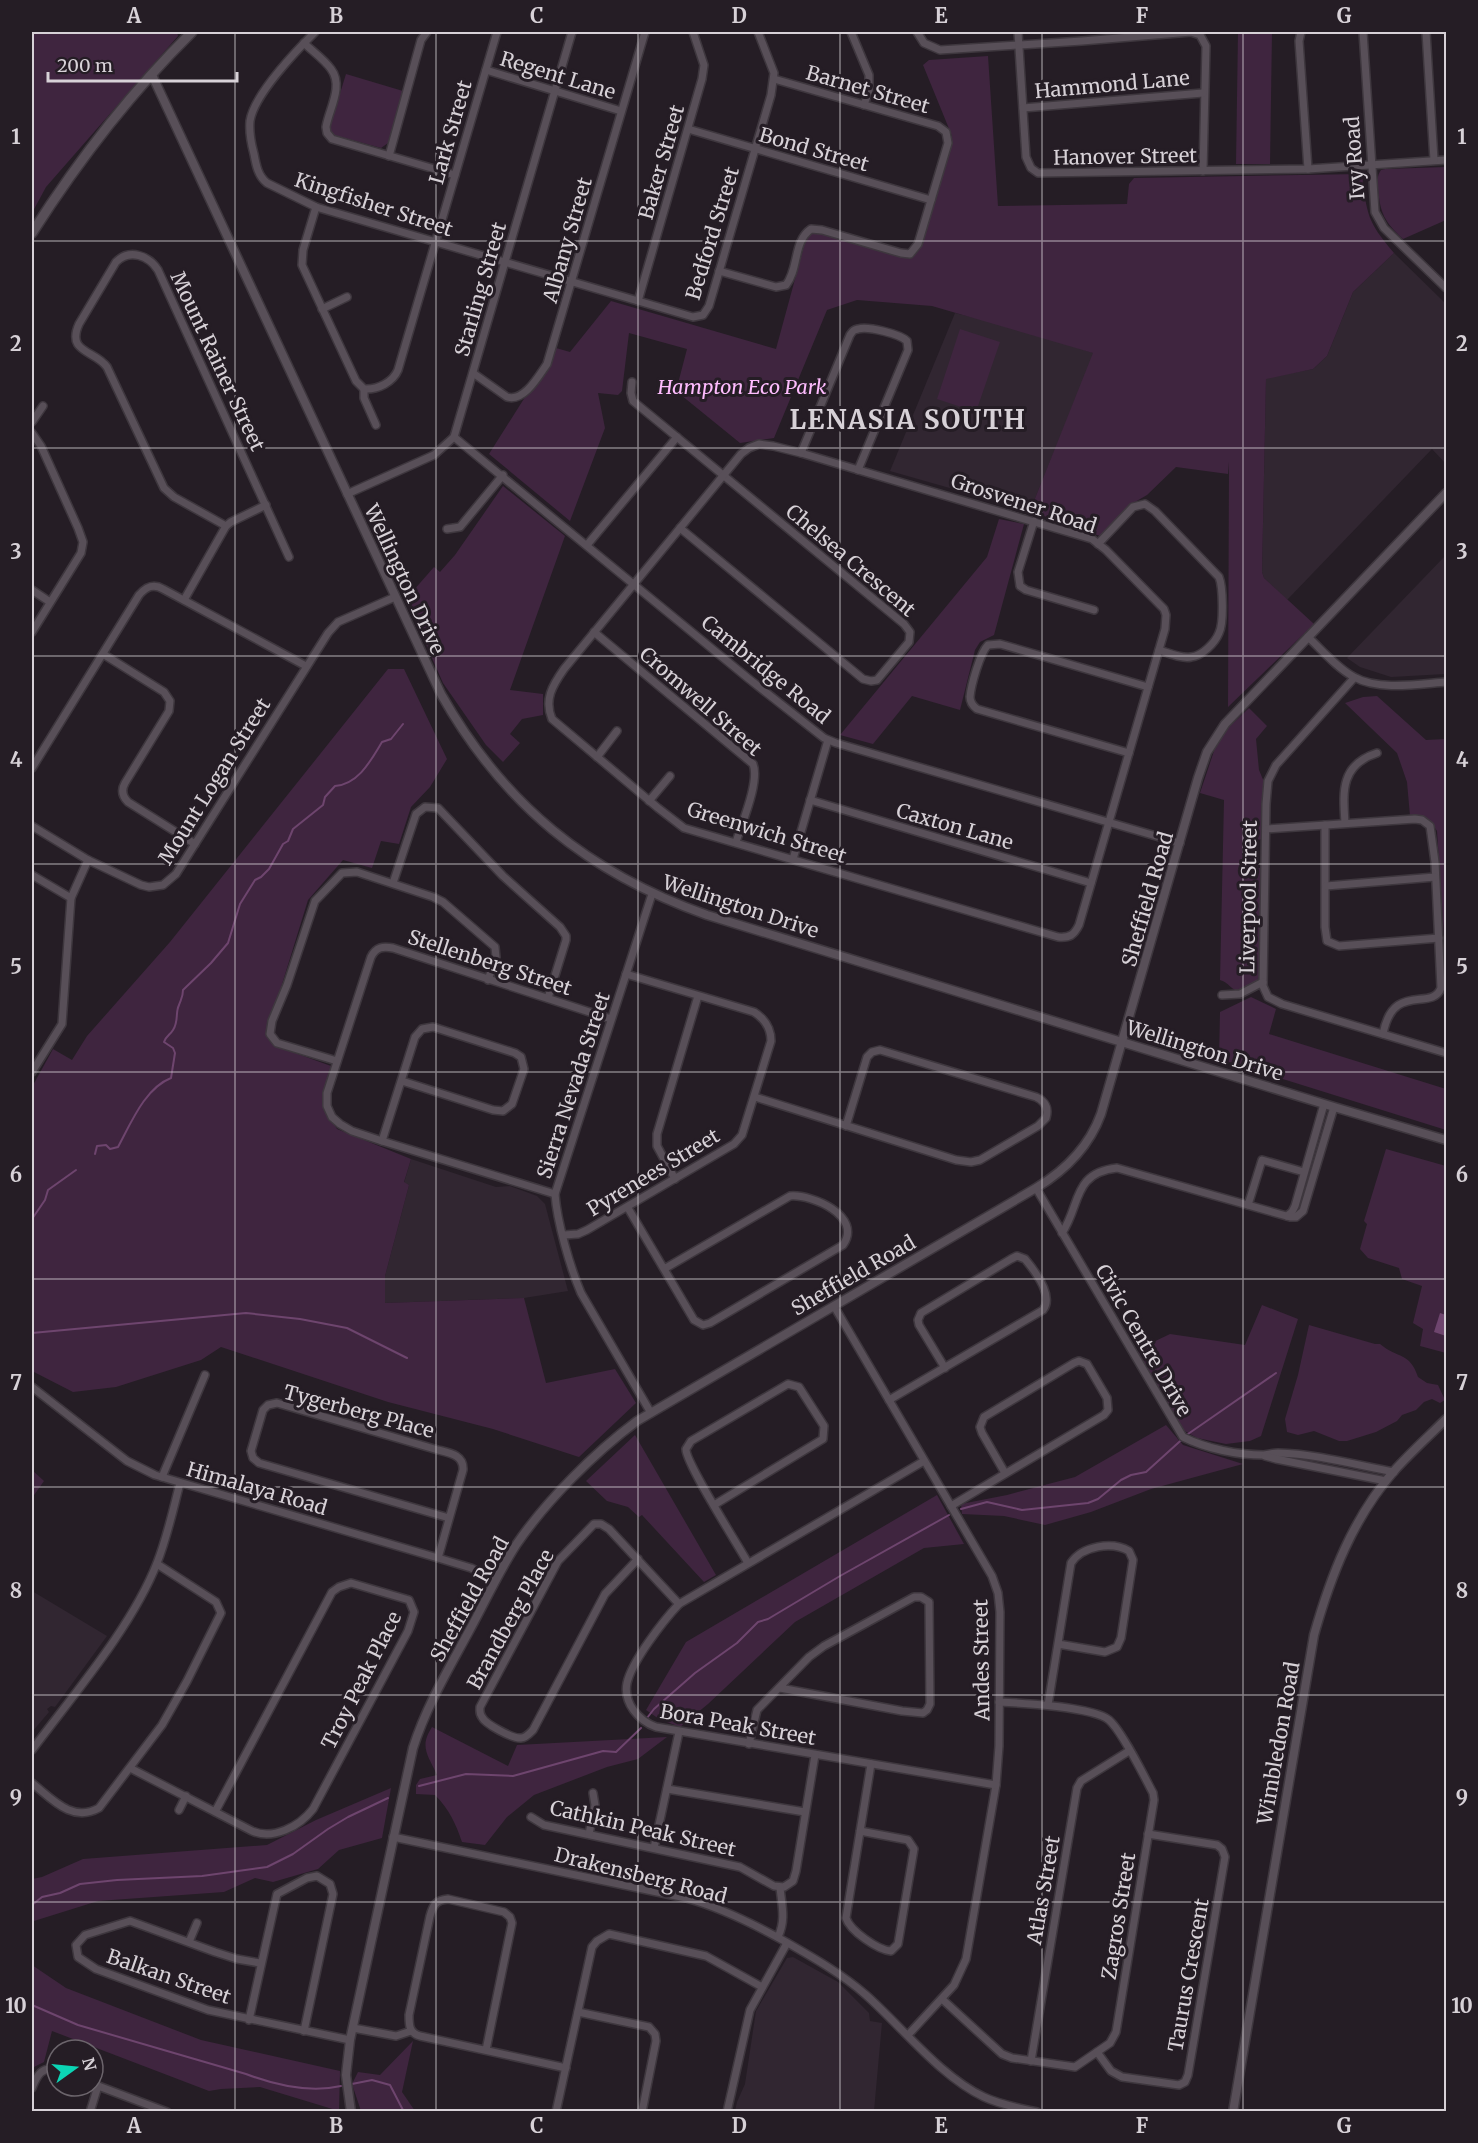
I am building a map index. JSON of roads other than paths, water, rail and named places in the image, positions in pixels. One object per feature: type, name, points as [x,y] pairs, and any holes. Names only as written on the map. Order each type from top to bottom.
[{"type":"main road","points":[[32,233],[91,149],[152,75],[192,32]]},
{"type":"street","name":"Kingfisher Street","points":[[315,32],[286,62],[258,101],[250,121],[250,135],[258,171],[263,180],[316,207],[505,262]]},
{"type":"street","points":[[415,32],[421,40]]},
{"type":"street","points":[[389,156],[421,40],[427,32]]},
{"type":"street","name":"Lark Street","points":[[364,389],[372,389],[389,382],[396,375],[497,32]]},
{"type":"street","name":"Starling Street","points":[[454,437],[572,32]]},
{"type":"street","name":"Albany Street","points":[[473,373],[510,398],[522,395],[542,372],[549,359],[645,32]]},
{"type":"street","name":"Baker Street","points":[[638,301],[702,78],[704,65],[693,32]]},
{"type":"street","points":[[758,32],[770,59],[774,79]]},
{"type":"street","points":[[851,32],[869,75],[869,90],[864,105]]},
{"type":"street","points":[[917,32],[924,43],[940,50],[1196,33],[1203,38],[1206,46],[1203,93],[1203,171]]},
{"type":"street","name":"Hanover Street","points":[[1018,32],[1026,157],[1031,168],[1038,173],[1308,169],[1446,160]]},
{"type":"street","points":[[1301,32],[1299,41],[1308,169]]},
{"type":"street","name":"Ivy Road","points":[[1363,32],[1375,212],[1383,228],[1446,288]]},
{"type":"street","points":[[1426,32],[1434,160]]},
{"type":"street","points":[[304,43],[331,68],[335,76],[336,90],[326,128],[332,139],[455,175]]},
{"type":"street","name":"Regent Lane","points":[[486,70],[621,111]]},
{"type":"street","name":"Wellington Drive","points":[[152,75],[434,680],[450,710],[481,757],[539,819],[570,844],[612,872],[652,894],[707,915],[1446,1140]]},
{"type":"street","name":"Barnet Street","points":[[719,271],[777,287],[786,285],[792,275],[802,238],[811,229],[910,254],[918,244],[948,143],[946,132],[938,126],[774,79]]},
{"type":"street","name":"Bedford Street","points":[[505,262],[688,316],[700,316],[708,309],[774,79]]},
{"type":"street","name":"Hammond Lane","points":[[1023,108],[1203,93]]},
{"type":"street","name":"Bond Street","points":[[688,129],[931,200]]},
{"type":"street","points":[[316,207],[301,259],[303,269],[354,379],[364,389],[365,402],[376,424]]},
{"type":"street","name":"Mount Rainer Street","points":[[226,526],[174,497],[164,488],[107,367],[76,343],[75,335],[79,324],[120,258],[128,255],[142,256],[154,265],[289,557]]},
{"type":"street","points":[[322,309],[347,297]]},
{"type":"street","points":[[801,453],[853,331],[864,328],[900,335],[907,341],[908,350],[858,470]]},
{"type":"street","points":[[632,382],[633,400],[724,475]]},
{"type":"street","points":[[32,422],[43,406]]},
{"type":"street","points":[[32,433],[83,542],[81,553],[32,632]]},
{"type":"street","points":[[347,494],[434,455],[454,437]]},
{"type":"street","name":"Cambridge Road","points":[[454,437],[812,730],[828,740],[1180,843]]},
{"type":"street","points":[[587,545],[677,437]]},
{"type":"street","name":"Grosvener Road","points":[[634,584],[741,454],[756,445],[773,446],[801,453],[1084,536],[1098,544],[1160,602],[1166,615],[1165,629],[1079,925],[1076,932],[1068,937],[1058,937]]},
{"type":"street","points":[[447,529],[460,527],[503,475]]},
{"type":"street","name":"Chelsea Crescent","points":[[680,528],[863,679],[877,680],[905,648],[911,638],[904,624],[724,475]]},
{"type":"street","name":"Sheffield Road","points":[[351,2112],[346,2076],[350,2040],[413,1748],[423,1719],[496,1580],[527,1530],[609,1444],[637,1421],[1036,1188],[1069,1164],[1086,1145],[1101,1114],[1198,778],[1211,743],[1225,724],[1446,494]]},
{"type":"street","points":[[1098,544],[1133,507],[1145,504],[1155,511],[1220,577],[1222,585],[1221,627],[1214,641],[1202,653],[1191,658],[1159,650]]},
{"type":"street","points":[[184,600],[226,526],[266,505]]},
{"type":"street","points":[[1034,521],[1018,573],[1020,586],[1026,590],[1094,610]]},
{"type":"street","name":"Greenwich Street","points":[[634,584],[555,682],[547,709],[552,719],[649,801],[684,828],[1058,937]]},
{"type":"street","points":[[32,768],[139,595],[147,588],[159,586],[306,666]]},
{"type":"street","points":[[32,590],[50,602]]},
{"type":"street","name":"Mount Logan Street","points":[[32,826],[88,860],[141,885],[149,887],[163,885],[176,874],[328,633],[339,622],[395,597]]},
{"type":"street","name":"Cromwell Street","points":[[594,632],[753,764],[754,781],[736,842]]},
{"type":"street","points":[[1308,637],[1354,678],[1383,684],[1446,682]]},
{"type":"street","points":[[1129,753],[977,709],[970,698],[981,655],[988,645],[1000,644],[1148,687]]},
{"type":"street","points":[[103,654],[164,692],[170,701],[169,711],[123,787],[123,796],[128,802],[195,844]]},
{"type":"street","name":"Liverpool Street","points":[[1354,678],[1272,771],[1267,792],[1263,982],[1265,993],[1277,1002],[1446,1053]]},
{"type":"street","points":[[597,757],[617,731]]},
{"type":"street","points":[[793,859],[828,740]]},
{"type":"street","points":[[1345,824],[1343,794],[1349,773],[1364,759],[1377,753]]},
{"type":"street","points":[[649,801],[670,776]]},
{"type":"street","name":"Caxton Lane","points":[[810,800],[1091,883]]},
{"type":"street","points":[[393,883],[416,814],[425,807],[438,808],[503,876],[560,927],[566,936],[548,998]]},
{"type":"street","points":[[1266,830],[1415,819],[1426,822],[1432,831],[1442,983],[1440,992],[1433,997],[1407,1000],[1397,1005],[1387,1018],[1383,1034]]},
{"type":"street","points":[[1325,825],[1325,935],[1327,940],[1339,946],[1439,938]]},
{"type":"street","points":[[32,1072],[62,1024],[71,898],[88,860]]},
{"type":"street","points":[[337,1061],[275,1041],[270,1034],[308,919],[319,895],[338,875],[347,871],[357,872],[438,899],[491,942],[497,952],[488,980]]},
{"type":"street","points":[[32,875],[71,898]]},
{"type":"street","points":[[1326,886],[1435,878]]},
{"type":"street","name":"Sierra Nevada Street","points":[[651,1413],[584,1300],[576,1281],[558,1216],[555,1194],[652,894]]},
{"type":"street","name":"Stellenberg Street","points":[[555,1194],[382,1141],[340,1124],[330,1114],[327,1100],[337,1061],[371,957],[377,949],[384,946],[611,1019]]},
{"type":"street","name":"Pyrenees Street","points":[[564,1235],[582,1233],[628,1208],[737,1141],[742,1135],[755,1097],[771,1041],[770,1031],[765,1022],[754,1012],[626,974]]},
{"type":"street","points":[[1221,994],[1240,994],[1263,982]]},
{"type":"street","points":[[675,1179],[656,1140],[698,996]]},
{"type":"street","points":[[382,1141],[415,1036],[422,1029],[430,1026],[515,1053],[524,1064],[512,1104],[502,1111],[402,1081]]},
{"type":"street","points":[[755,1097],[846,1126],[956,1160],[971,1162],[980,1160],[1038,1126],[1046,1118],[1047,1110],[1044,1101],[1036,1096],[880,1050],[872,1052],[867,1057],[846,1126]]},
{"type":"street","points":[[1287,1216],[1295,1206],[1324,1104]]},
{"type":"street","points":[[1062,1233],[1082,1185],[1103,1171],[1113,1168],[1121,1168],[1287,1216],[1296,1216],[1303,1211],[1334,1107]]},
{"type":"street","points":[[1248,1205],[1261,1161],[1316,1168]]},
{"type":"street","name":"Civic Centre Drive","points":[[1036,1188],[1183,1437],[1203,1446],[1263,1455],[1275,1460],[1386,1481]]},
{"type":"street","points":[[628,1208],[694,1320],[706,1324],[843,1245],[848,1232],[837,1212],[831,1207],[804,1197],[790,1196],[664,1269]]},
{"type":"street","points":[[889,1400],[945,1368],[1045,1307],[1046,1292],[1025,1259],[1017,1256],[1011,1259],[921,1313],[919,1325],[945,1368]]},
{"type":"street","name":"Andes Street","points":[[834,1306],[992,1576],[998,1593],[999,1702],[996,1785],[966,1959],[958,1979],[908,2035]]},
{"type":"street","points":[[951,1506],[1107,1412],[1107,1398],[1087,1364],[1074,1363],[984,1417],[980,1427],[982,1433],[1005,1473]]},
{"type":"street","points":[[162,1478],[205,1375]]},
{"type":"street","points":[[714,1504],[823,1439],[824,1426],[799,1387],[788,1384],[689,1443],[686,1451],[687,1458],[748,1563]]},
{"type":"street","name":"Himalaya Road","points":[[32,1387],[127,1461],[162,1478],[471,1568],[496,1580]]},
{"type":"street","name":"Tygerberg Place","points":[[438,1558],[464,1470],[463,1463],[457,1456],[278,1403],[268,1405],[263,1410],[251,1451],[253,1458],[259,1463],[449,1518]]},
{"type":"street","name":"Wimbledon Road","points":[[1233,2112],[1314,1635],[1327,1588],[1364,1512],[1386,1481],[1446,1419]]},
{"type":"street","name":"Civic Centre Drive","points":[[1263,1455],[1278,1453],[1327,1459],[1394,1472]]},
{"type":"street","name":"Bora Peak Street","points":[[924,1461],[679,1604],[656,1630],[630,1674],[627,1692],[631,1705],[642,1720],[656,1727],[996,1785]]},
{"type":"street","points":[[32,1750],[115,1638],[157,1564],[180,1483]]},
{"type":"street","name":"Brandberg Place","points":[[638,1559],[606,1593],[533,1730],[521,1738],[484,1720],[480,1707],[557,1563],[594,1524],[603,1525],[638,1559],[679,1604]]},
{"type":"street","points":[[1048,1706],[1071,1563],[1083,1552],[1103,1546],[1111,1545],[1129,1551],[1133,1560],[1121,1638],[1117,1647],[1105,1652],[1058,1644]]},
{"type":"street","points":[[32,1783],[73,1813],[85,1814],[99,1808],[171,1711],[221,1613],[216,1602],[157,1564]]},
{"type":"street","name":"Troy Peak Place","points":[[130,1768],[215,1812],[252,1831],[267,1836],[281,1832],[305,1819],[313,1809],[408,1631],[414,1612],[409,1600],[351,1583],[332,1592],[215,1812]]},
{"type":"street","points":[[749,1744],[757,1710],[809,1657],[824,1646],[914,1597],[921,1597],[929,1602],[930,1700],[926,1711],[920,1713],[902,1711],[780,1688]]},
{"type":"street","name":"Zagros Street","points":[[942,1999],[1002,2054],[1031,2061],[1075,2067],[1112,2042],[1116,2032],[1154,1796],[1129,1751],[1107,1719],[1096,1714],[1048,1706],[999,1702]]},
{"type":"street","points":[[654,1848],[680,1732]]},
{"type":"street","name":"Atlas Street","points":[[1031,2061],[1077,1788],[1081,1781],[1129,1751]]},
{"type":"street","points":[[778,1937],[784,1917],[780,1888],[794,1879],[815,1755]]},
{"type":"street","points":[[860,1831],[908,1840],[914,1849],[898,1944],[891,1951],[878,1947],[851,1929],[847,1922],[847,1905],[871,1764]]},
{"type":"street","points":[[667,1789],[805,1812]]},
{"type":"street","points":[[589,1834],[595,1805],[593,1793]]},
{"type":"street","points":[[179,1810],[186,1797]]},
{"type":"street","name":"Cathkin Peak Street","points":[[531,1817],[544,1825],[740,1867],[780,1888]]},
{"type":"street","name":"Taurus Crescent","points":[[1097,2052],[1111,2071],[1122,2077],[1179,2085],[1185,2082],[1188,2075],[1225,1857],[1222,1849],[1216,1845],[1148,1834]]},
{"type":"street","name":"Drakensberg Road","points":[[393,1837],[686,1898],[740,1916],[818,1959],[846,1978],[946,2071],[971,2090],[1011,2107],[1037,2112]]},
{"type":"street","points":[[249,2020],[277,1894],[307,1878],[317,1876],[330,1884],[333,1902],[304,2031]]},
{"type":"street","points":[[486,2050],[512,1923],[510,1917],[504,1912],[448,1899],[436,1902],[430,1916],[409,2015],[411,2031],[420,2036],[566,2068]]},
{"type":"street","name":"Balkan Street","points":[[260,1963],[237,1959],[130,1921],[85,1935],[78,1941],[75,1948],[78,1957],[96,1969],[207,2010],[350,2040]]},
{"type":"street","name":"Balkan Street","points":[[189,1942],[196,1923]]},
{"type":"street","points":[[556,2112],[592,1947],[599,1939],[609,1934],[706,1956],[762,1987]]},
{"type":"street","points":[[727,2112],[753,2002],[787,1943]]},
{"type":"street","points":[[578,2012],[649,2027],[654,2032],[656,2041],[642,2112]]},
{"type":"street","points":[[353,2028],[396,2036],[411,2031]]},
{"type":"street","points":[[32,2088],[40,2073],[45,2070]]},
{"type":"street","points":[[105,2088],[167,2112]]},
{"type":"waterway","points":[[95,1154],[97,1146],[106,1145],[110,1149],[118,1147],[146,1098],[171,1078],[175,1053],[173,1048],[164,1042],[175,1027],[183,990],[228,943],[240,904],[255,880],[269,869],[283,844],[288,841],[293,829],[323,805],[325,797],[335,786],[358,776],[382,742],[391,739],[403,724]]},
{"type":"waterway","points":[[32,1219],[45,1200],[48,1190],[76,1170]]},
{"type":"waterway","points":[[32,1333],[246,1313],[300,1319],[347,1328],[407,1358]]},
{"type":"waterway","points":[[961,1509],[987,1502],[1022,1510],[1088,1503],[1098,1499],[1121,1480],[1146,1472],[1188,1434],[1276,1373]]},
{"type":"waterway","points":[[647,1718],[695,1673],[737,1643],[758,1622],[768,1619],[949,1515]]},
{"type":"waterway","points":[[419,1786],[466,1774],[513,1776],[603,1751],[616,1752],[641,1728]]},
{"type":"waterway","points":[[32,1905],[42,1897],[60,1893],[80,1884],[202,1876],[267,1867],[293,1854],[348,1817],[388,1798]]},
{"type":"waterway","points":[[32,2005],[78,2025],[269,2082],[317,2089],[341,2086]]},
{"type":"waterway","points":[[352,2084],[372,2080],[390,2085],[404,2112]]},
{"type":"district","name":"LENASIA SOUTH","points":[[908,419]]},
{"type":"park label","name":"Hampton Eco Park","points":[[742,386]]}]
